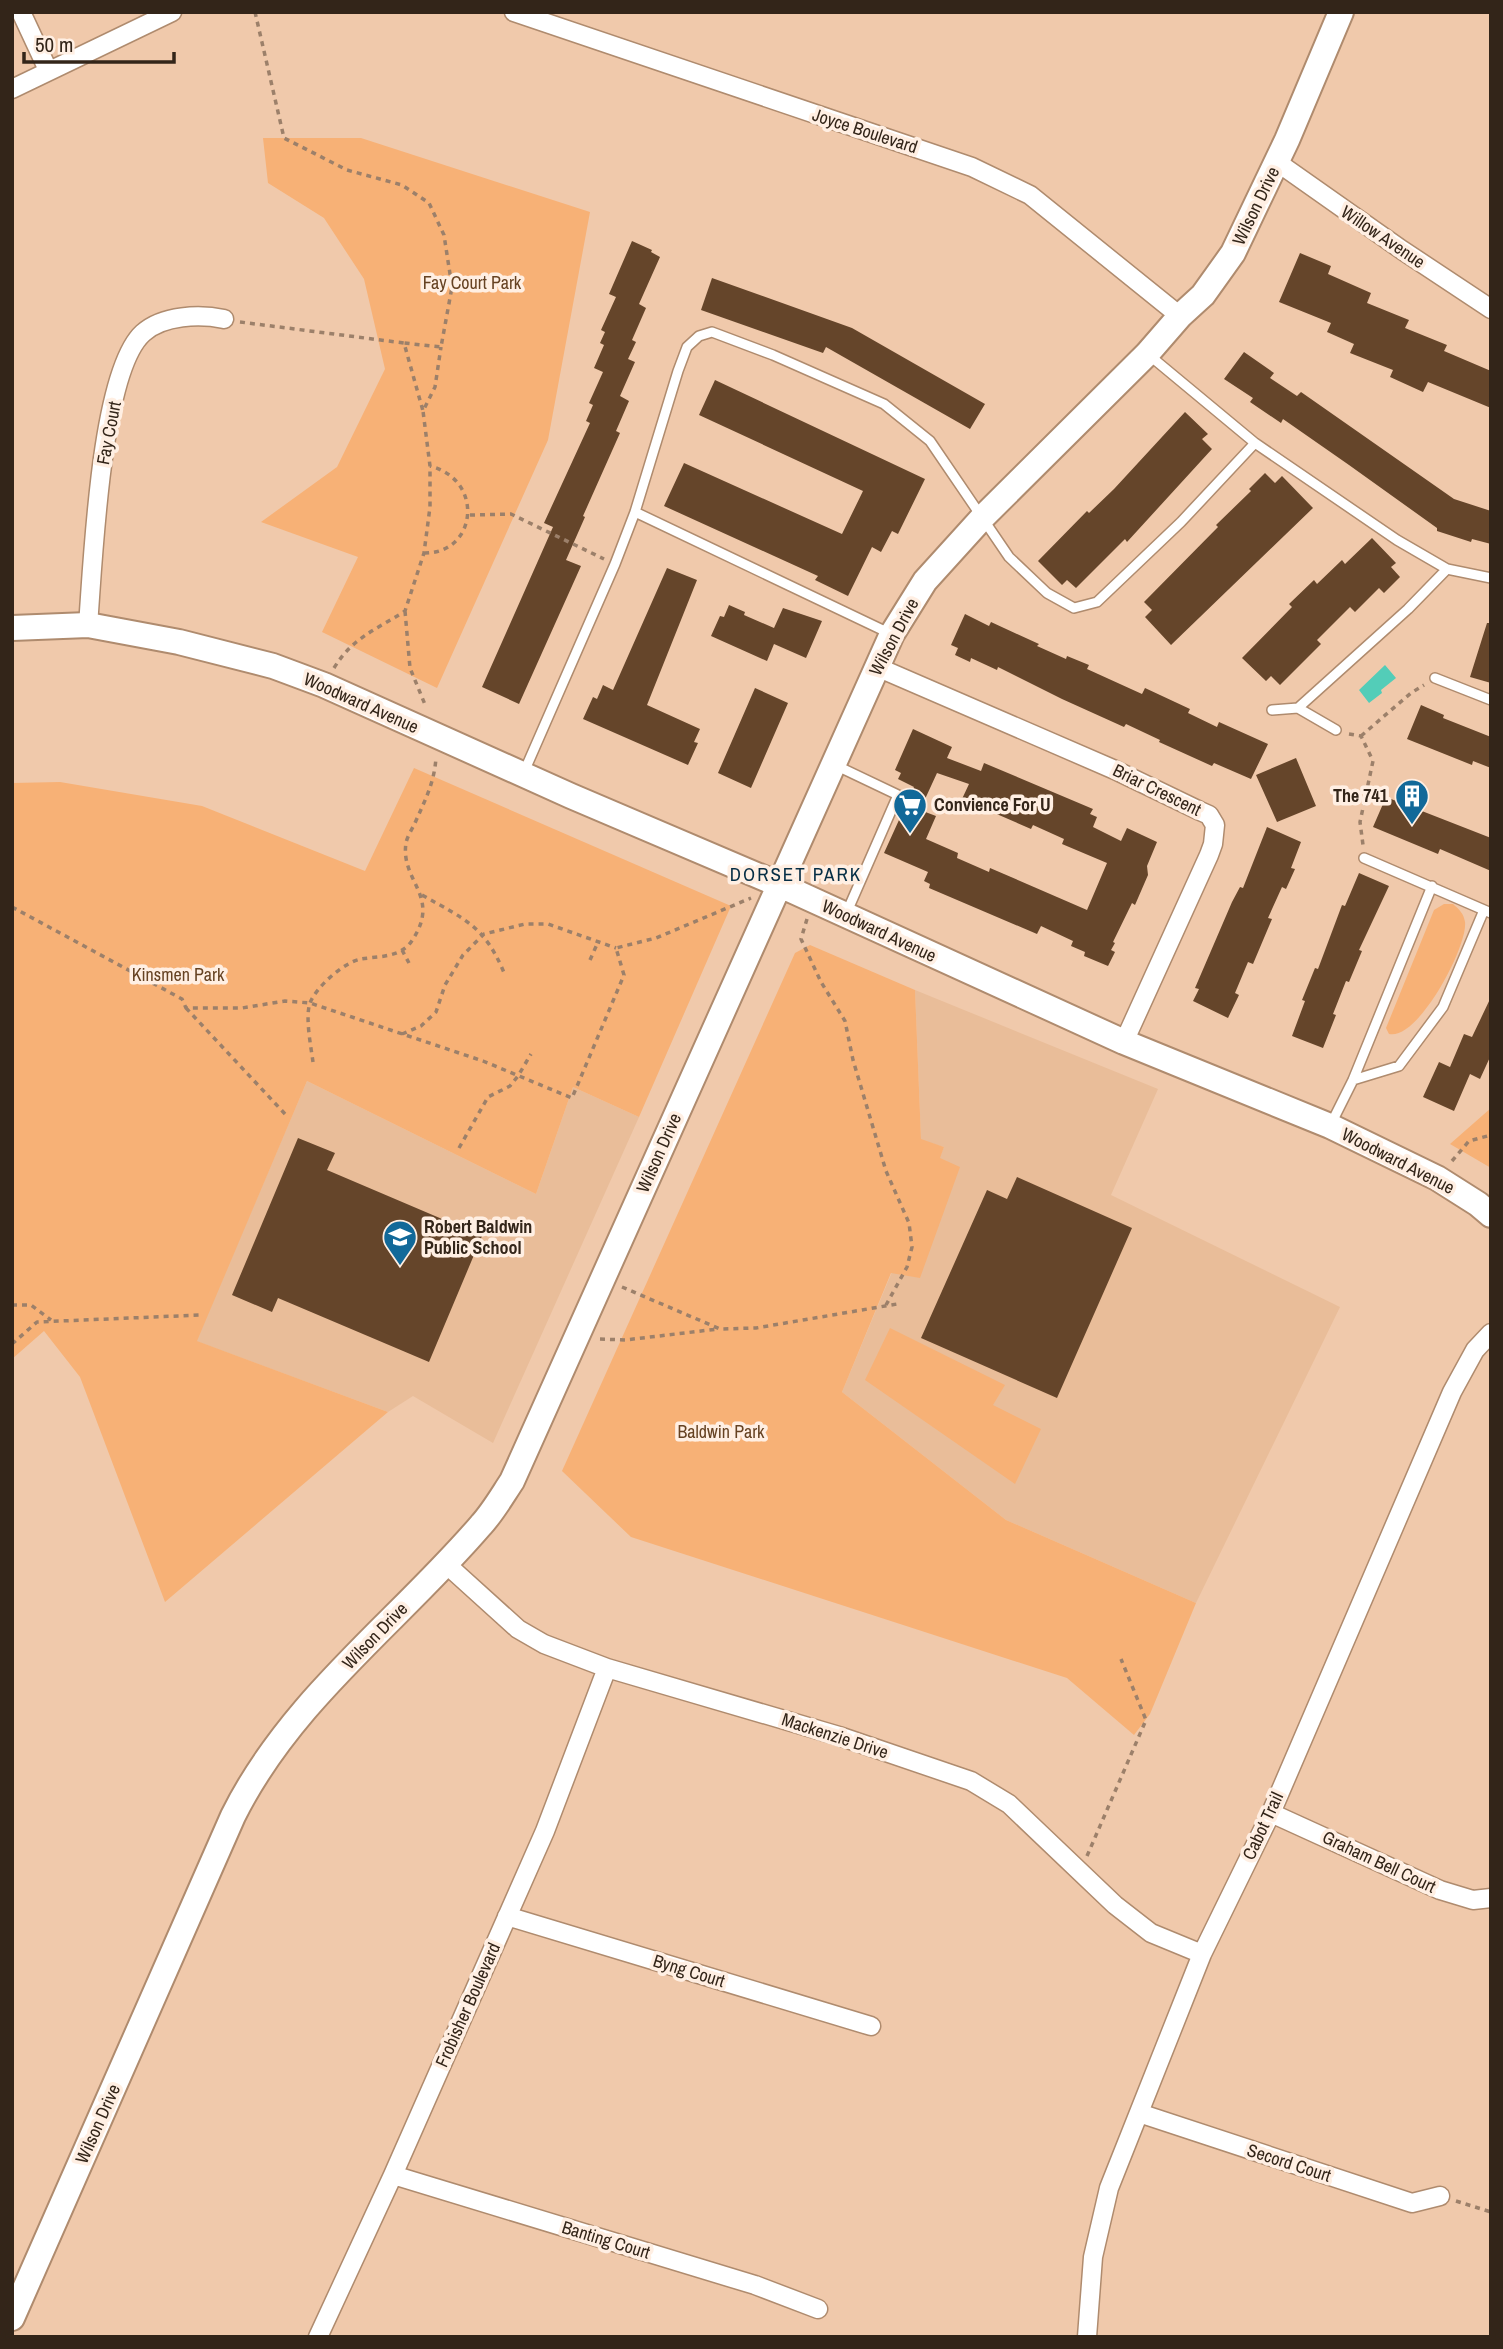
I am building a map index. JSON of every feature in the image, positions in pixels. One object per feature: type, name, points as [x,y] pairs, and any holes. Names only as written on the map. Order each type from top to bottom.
[{"type":"street","points":[[21,12],[48,71]]},
{"type":"street","points":[[12,89],[172,12]]},
{"type":"street","name":"Joyce Boulevard","points":[[514,12],[972,167],[1030,195],[1180,316]]},
{"type":"street","name":"Wilson Drive","points":[[12,2318],[244,1796],[268,1755],[297,1717],[483,1523],[512,1481],[892,634],[925,581],[983,517],[1203,295],[1233,253],[1277,162],[1341,12]]},
{"type":"street","name":"Willow Avenue","points":[[1277,162],[1391,243],[1491,309]]},
{"type":"street","name":"Fay Court","points":[[89,625],[101,476],[109,422],[126,357],[145,331],[172,320],[202,315],[224,319]]},
{"type":"street","name":"Woodward Avenue","points":[[12,628],[89,625],[179,642],[273,666],[324,685],[779,885],[1124,1042],[1330,1126],[1437,1178],[1491,1215]]},
{"type":"street","name":"Briar Crescent","points":[[877,667],[1115,770],[1209,815],[1215,824],[1209,855],[1124,1042]]},
{"type":"street","name":"Cabot Trail","points":[[1087,2337],[1093,2257],[1110,2188],[1202,1954],[1271,1812],[1452,1392],[1475,1350],[1491,1333]]},
{"type":"street","name":"Mackenzie Drive","points":[[445,1563],[518,1629],[544,1644],[607,1668],[839,1736],[971,1781],[1009,1804],[1115,1905],[1151,1933],[1202,1954]]},
{"type":"street","name":"Frobisher Boulevard","points":[[318,2337],[393,2175],[545,1831],[607,1668]]},
{"type":"street","name":"Graham Bell Court","points":[[1271,1812],[1440,1890],[1473,1900],[1491,1898]]},
{"type":"street","name":"Byng Court","points":[[507,1916],[871,2026]]},
{"type":"street","name":"Secord Court","points":[[1139,2113],[1412,2203],[1440,2196]]},
{"type":"street","name":"Banting Court","points":[[393,2175],[755,2286],[818,2309]]},
{"type":"lane","points":[[524,774],[615,564],[635,512],[678,371],[687,347],[698,336],[712,332],[773,355],[884,404],[930,440],[1009,557],[1047,593],[1074,608],[1097,602],[1181,522],[1255,443]]},
{"type":"lane","points":[[1147,354],[1255,443],[1397,540],[1447,569],[1491,578]]},
{"type":"lane","points":[[635,512],[892,634]]},
{"type":"lane","points":[[1297,708],[1408,609],[1447,569]]},
{"type":"lane","points":[[1435,678],[1491,700]]},
{"type":"lane","points":[[1272,710],[1297,708],[1336,730]]},
{"type":"lane","points":[[834,765],[898,795],[845,915]]},
{"type":"lane","points":[[1353,1080],[1399,1066],[1443,1007],[1487,911],[1364,858]]},
{"type":"lane","points":[[1330,1126],[1353,1080],[1432,886]]},
{"type":"path","points":[[255,12],[284,138],[347,170],[402,186],[429,203],[444,235],[452,287],[435,387],[423,411]]},
{"type":"path","points":[[224,319],[441,347]]},
{"type":"path","points":[[313,1062],[309,1030],[310,1003],[334,972],[347,964],[359,959],[384,958],[402,950],[412,941],[424,918],[422,895],[408,863],[407,843],[434,779],[438,736],[410,668],[405,611],[424,553],[430,507],[430,466],[423,411],[404,343]]},
{"type":"path","points":[[424,553],[436,554],[451,546],[470,515],[465,492],[453,475],[430,466]]},
{"type":"path","points":[[470,515],[511,514],[615,564]]},
{"type":"path","points":[[324,685],[347,648],[405,611]]},
{"type":"path","points":[[1361,736],[1411,693],[1435,678]]},
{"type":"path","points":[[1336,730],[1361,736]]},
{"type":"path","points":[[1361,736],[1373,761],[1360,822],[1364,858]]},
{"type":"path","points":[[402,1034],[421,1026],[436,1012],[445,985],[463,955],[484,934],[517,926],[548,924],[615,948],[656,938],[779,885]]},
{"type":"path","points":[[422,895],[470,922],[484,934],[505,975]]},
{"type":"path","points":[[813,901],[801,939],[821,982],[845,1021],[853,1060],[887,1171],[909,1223],[912,1247],[907,1267],[886,1305]]},
{"type":"path","points":[[12,907],[182,999],[186,1007],[286,1115]]},
{"type":"path","points":[[590,960],[597,942]]},
{"type":"path","points":[[186,1007],[242,1008],[285,1001],[310,1003],[483,1061],[572,1098],[624,975],[615,948]]},
{"type":"path","points":[[402,950],[409,963]]},
{"type":"path","points":[[459,1148],[488,1097],[510,1086],[531,1054]]},
{"type":"path","points":[[1437,1178],[1469,1141],[1491,1135]]},
{"type":"path","points":[[604,1279],[720,1329]]},
{"type":"path","points":[[576,1339],[625,1340],[720,1329],[756,1328],[897,1304]]},
{"type":"path","points":[[12,1305],[31,1305],[52,1322]]},
{"type":"path","points":[[12,1344],[37,1322],[200,1315]]},
{"type":"path","points":[[1080,1871],[1146,1720],[1121,1658]]},
{"type":"path","points":[[1440,2196],[1491,2212]]},
{"type":"shaded area","points":[[915,990],[1158,1089],[1111,1195],[1340,1307],[1196,1603],[1006,1520],[842,1392],[944,1147],[921,1140]]},
{"type":"shaded area","name":"Robert Baldwin Public School","points":[[307,1081],[536,1194],[573,1087],[639,1117],[493,1443],[413,1396],[388,1412],[196,1341]]},
{"type":"green space","name":"Fay Court Park","points":[[263,138],[361,138],[590,212],[548,440],[437,688],[322,632],[358,557],[261,522],[337,467],[385,369],[364,279],[324,218],[268,183]]},
{"type":"green space","name":"Kinsmen Park","points":[[414,768],[731,906],[639,1117],[573,1087],[536,1194],[307,1081],[197,1341],[388,1412],[165,1602],[80,1377],[44,1331],[12,1359],[12,783],[60,782],[202,806],[365,871]]},
{"type":"green space","points":[[1444,904],[1453,904],[1461,912],[1465,922],[1464,934],[1450,970],[1427,1008],[1414,1023],[1401,1032],[1389,1034],[1386,1028],[1434,910]]},
{"type":"green space","name":"Baldwin Park","points":[[810,945],[915,990],[921,1139],[944,1147],[940,1158],[960,1167],[920,1278],[891,1273],[842,1392],[1006,1520],[1196,1603],[1150,1714],[1134,1735],[1067,1678],[631,1537],[562,1471],[795,953]]},
{"type":"green space","points":[[1491,1108],[1491,1168],[1450,1144]]},
{"type":"green space","points":[[890,1328],[1005,1385],[993,1405],[1041,1429],[1015,1484],[865,1380]]},
{"type":"water","points":[[1385,665],[1396,678],[1369,703],[1359,690]]},
{"type":"building","points":[[632,241],[652,250],[651,252],[660,257],[639,304],[646,308],[632,340],[636,342],[628,359],[635,362],[620,396],[629,401],[616,431],[620,433],[566,560],[581,566],[519,704],[482,687],[553,527],[544,523],[590,423],[586,421],[593,405],[589,403],[603,372],[594,368],[604,345],[600,343],[605,332],[601,330],[616,297],[609,294]]},
{"type":"building","points":[[1300,253],[1331,266],[1328,274],[1371,293],[1367,303],[1409,320],[1405,328],[1447,345],[1444,351],[1491,371],[1491,408],[1428,382],[1423,392],[1390,377],[1393,370],[1350,353],[1354,344],[1327,332],[1331,323],[1279,302]]},
{"type":"building","points":[[712,278],[852,328],[985,404],[970,429],[826,347],[823,353],[701,310]]},
{"type":"building","points":[[1244,352],[1274,373],[1270,378],[1297,396],[1301,392],[1454,499],[1491,511],[1491,544],[1472,539],[1471,542],[1437,531],[1437,528],[1283,419],[1281,423],[1250,402],[1253,398],[1224,379]]},
{"type":"building","points":[[715,380],[925,479],[898,534],[892,531],[881,552],[872,547],[848,596],[815,580],[818,576],[664,506],[684,463],[842,534],[863,491],[699,415]]},
{"type":"building","points":[[1185,412],[1208,434],[1202,439],[1212,449],[1127,542],[1125,539],[1076,588],[1067,580],[1062,585],[1038,561],[1087,511],[1089,513],[1114,489]]},
{"type":"building","points":[[1265,473],[1275,483],[1282,476],[1313,508],[1171,645],[1145,617],[1152,610],[1144,602],[1218,527],[1216,525],[1251,491],[1249,489]]},
{"type":"building","points":[[1372,538],[1396,563],[1391,567],[1400,577],[1384,593],[1379,588],[1355,612],[1350,607],[1317,640],[1321,644],[1280,685],[1271,676],[1266,681],[1242,658],[1292,607],[1289,604],[1314,580],[1317,584],[1342,560],[1345,564]]},
{"type":"building","points":[[667,568],[697,580],[647,705],[700,729],[694,742],[698,743],[688,765],[583,719],[593,697],[597,699],[603,685],[613,690]]},
{"type":"building","points":[[729,605],[774,628],[783,608],[822,621],[806,658],[774,644],[767,661],[711,636],[720,616],[724,617]]},
{"type":"building","points":[[965,614],[989,626],[991,622],[1066,659],[1067,656],[1089,665],[1087,669],[1142,694],[1145,688],[1190,709],[1188,713],[1217,727],[1219,722],[1268,744],[1251,779],[1214,763],[1212,766],[1126,724],[1124,727],[1062,699],[998,667],[997,670],[971,658],[970,662],[955,655],[958,648],[951,645]]},
{"type":"building","points":[[1487,623],[1491,623],[1491,683],[1470,677]]},
{"type":"building","points":[[755,688],[788,703],[751,788],[718,773]]},
{"type":"building","points":[[1421,705],[1444,715],[1443,718],[1491,737],[1491,768],[1473,761],[1472,765],[1407,739]]},
{"type":"building","points":[[913,729],[952,747],[947,758],[981,771],[984,763],[1093,809],[1090,814],[1097,817],[1093,827],[1121,841],[1127,828],[1157,842],[1147,866],[1148,875],[1135,905],[1132,903],[1113,942],[1115,943],[1111,950],[1115,952],[1108,966],[1084,956],[1085,952],[1071,946],[1073,941],[1041,926],[1037,934],[929,888],[930,884],[924,881],[928,872],[884,853],[914,787],[898,779],[901,773],[895,770]],"holes":[[[937,773],[969,784],[962,799],[1031,829],[1033,825],[1064,839],[1062,844],[1107,863],[1087,910],[990,868],[989,872],[957,858],[958,853],[926,839],[936,816],[920,810]]]},
{"type":"building","points":[[1296,758],[1316,806],[1277,822],[1256,775]]},
{"type":"building","points":[[1386,797],[1491,838],[1491,871],[1440,849],[1438,854],[1373,827]]},
{"type":"building","points":[[1267,827],[1301,842],[1291,868],[1295,869],[1286,889],[1282,887],[1268,918],[1272,919],[1253,964],[1248,962],[1235,993],[1239,995],[1228,1018],[1193,1001],[1199,989],[1195,988],[1232,902],[1240,887],[1243,888]]},
{"type":"building","points":[[1359,873],[1389,886],[1359,950],[1362,951],[1349,982],[1346,981],[1323,1048],[1292,1036],[1315,968],[1318,969],[1342,905],[1345,906]]},
{"type":"building","points":[[1491,997],[1491,1055],[1480,1079],[1470,1074],[1454,1111],[1423,1097],[1439,1062],[1450,1067],[1464,1034],[1472,1037]]},
{"type":"building","points":[[298,1138],[335,1153],[327,1170],[482,1236],[429,1362],[278,1298],[272,1312],[232,1295]]},
{"type":"building","points":[[1017,1177],[1132,1228],[1057,1398],[921,1338],[987,1190],[1007,1199]]},
{"type":"place","name":"The 741","points":[[1412,826]]},
{"type":"place","name":"Convience For U","points":[[910,835]]},
{"type":"place","name":"Robert Baldwin Public School","points":[[400,1267]]},
{"type":"district","name":"DORSET PARK","points":[[796,874]]}]
